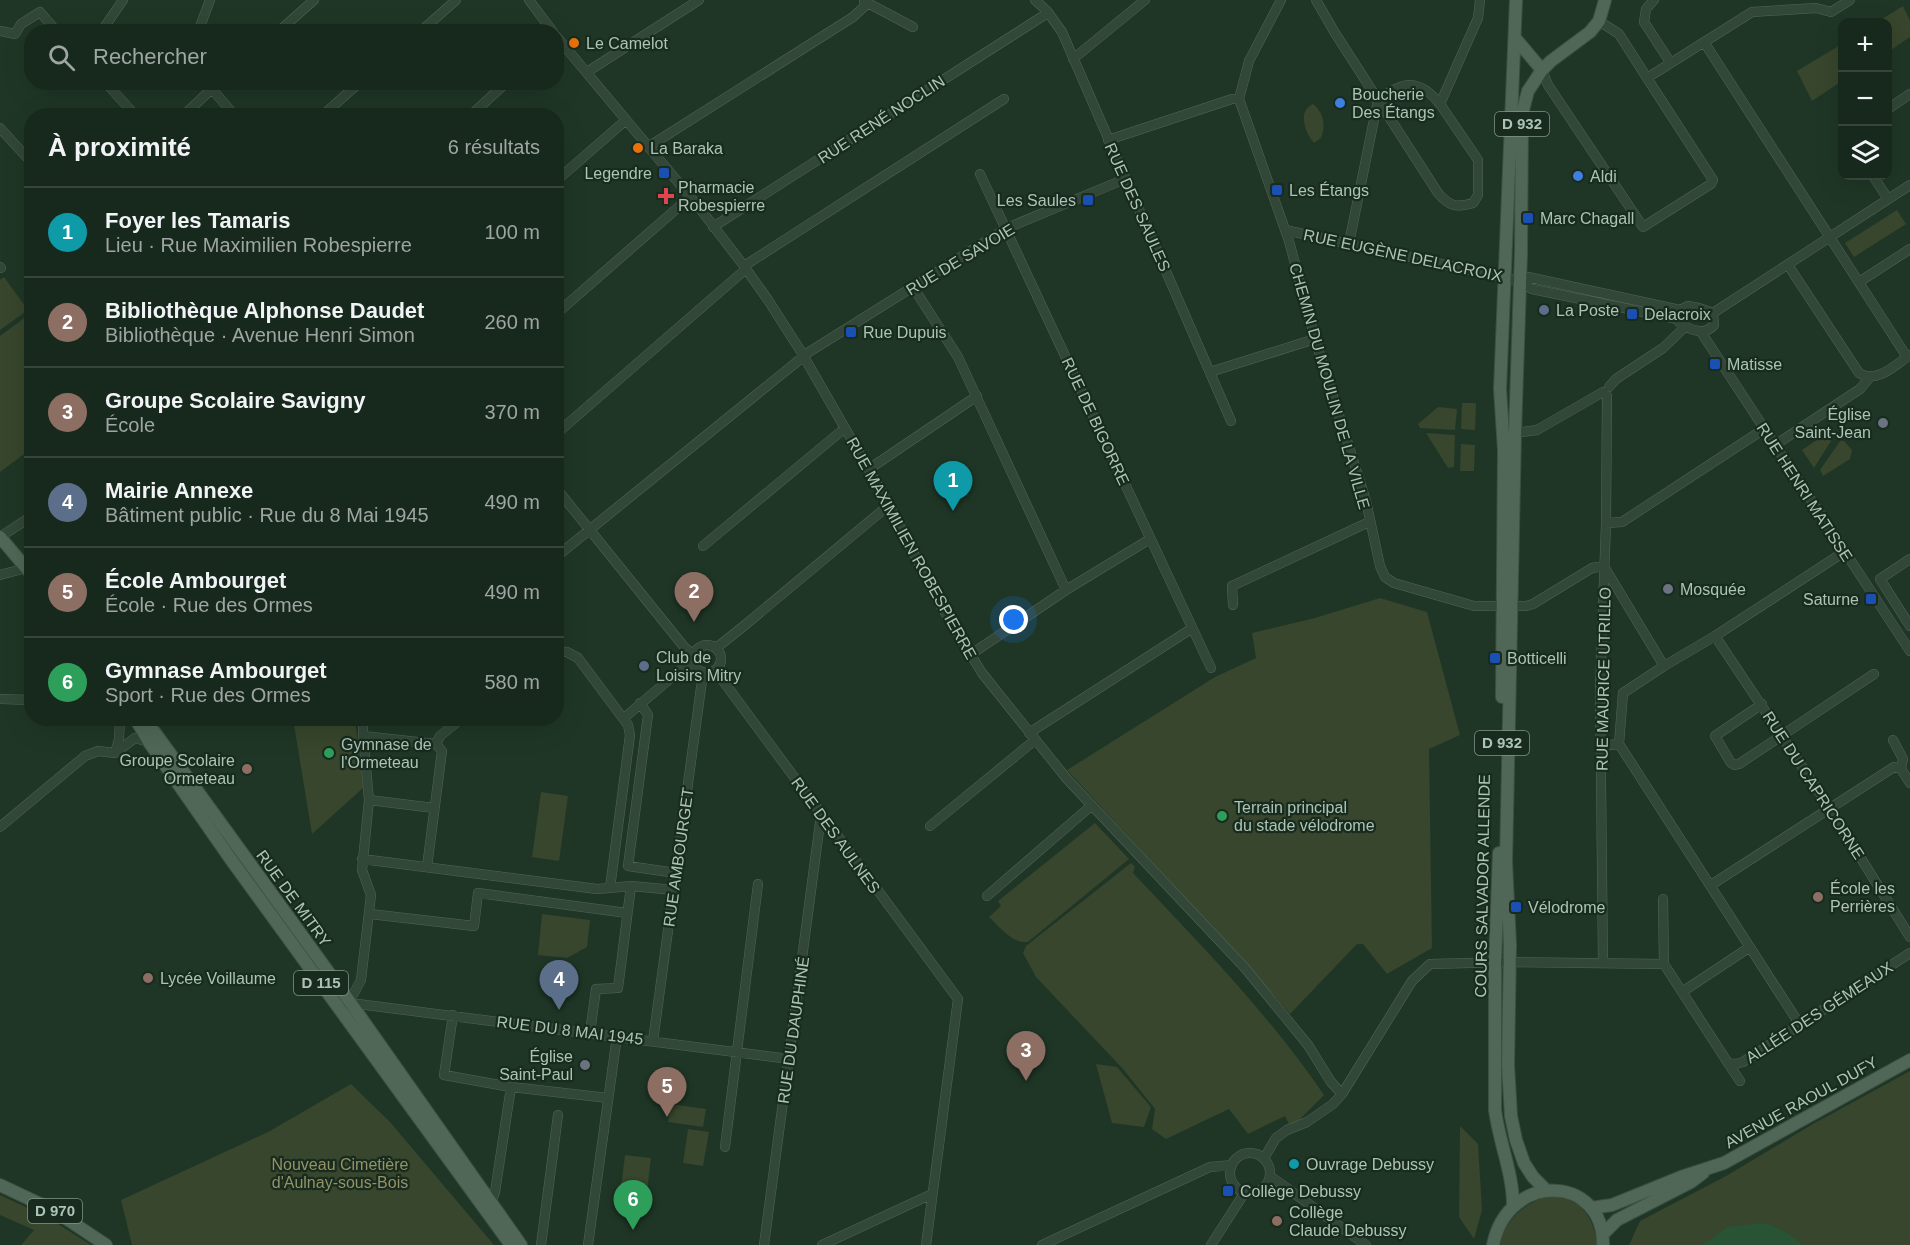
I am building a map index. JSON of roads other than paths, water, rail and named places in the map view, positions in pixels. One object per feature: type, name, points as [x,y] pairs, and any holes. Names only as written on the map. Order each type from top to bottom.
[{"type":"main road","name":"D 932","points":[[1506,278],[1516,0]]},
{"type":"main road","points":[[1599,21],[1605,0]]},
{"type":"main road","name":"D 932","points":[[1520,281],[1522,114],[1528,91],[1551,61],[1590,32],[1599,21]]},
{"type":"main road","points":[[1515,38],[1542,70]]},
{"type":"main road","name":"COURS SALVADOR ALLENDE","points":[[1506,278],[1500,389],[1504,450],[1507,605],[1508,1065],[1511,1116],[1524,1163],[1533,1177],[1546,1190]]},
{"type":"main road","name":"COURS SALVADOR ALLENDE","points":[[1514,1205],[1513,1186],[1498,1134],[1495,1110],[1502,740],[1520,281]]},
{"type":"main road","points":[[0,537],[24,565]]},
{"type":"main road","name":"RUE DE MITRY","points":[[138,728],[521,1245]]},
{"type":"main road","name":"RUE DE MITRY","points":[[138,728],[163,742],[511,1245]]},
{"type":"main road","name":"AVENUE RAOUL DUFY","points":[[1591,1208],[1612,1205],[1733,1158],[1910,1060]]},
{"type":"main road","name":"AVENUE RAOUL DUFY","points":[[1603,1240],[1617,1220],[1691,1182],[1706,1170]]},
{"type":"main road","name":"D 970","points":[[0,1185],[55,1211],[106,1245]]},
{"type":"main road","points":[[1493,1245],[1495,1235],[1514,1205],[1546,1190],[1562,1191],[1591,1208],[1601,1224],[1603,1240]]},
{"type":"street","points":[[107,24],[123,0]]},
{"type":"street","points":[[201,24],[210,0]]},
{"type":"street","points":[[287,24],[314,0]]},
{"type":"street","points":[[429,24],[456,0]]},
{"type":"street","points":[[587,72],[699,0]]},
{"type":"street","name":"RUE DES SAULES","points":[[1035,0],[1047,11],[1062,32],[1231,421]]},
{"type":"street","points":[[1073,59],[1145,0]]},
{"type":"street","points":[[1316,0],[1332,30],[1378,100],[1438,193],[1447,203],[1455,206],[1473,203],[1478,195],[1478,160],[1431,92],[1415,85],[1401,85],[1378,100],[1349,243]]},
{"type":"street","points":[[1440,104],[1478,18],[1480,0]]},
{"type":"street","points":[[1654,0],[1647,9],[1644,22],[1670,62]]},
{"type":"street","points":[[1647,78],[1752,12],[1785,4],[1819,4],[1831,12],[1850,0]]},
{"type":"street","name":"RUE MAXIMILIEN ROBESPIERRE","points":[[533,1],[548,24]]},
{"type":"street","points":[[648,147],[853,17],[865,2],[913,27]]},
{"type":"street","points":[[1108,140],[1232,99],[1239,99],[1249,62],[1279,2]]},
{"type":"street","name":"RUE RENÉ NOCLIN","points":[[713,227],[1047,11]]},
{"type":"street","points":[[0,31],[15,34],[21,24],[40,12],[50,24]]},
{"type":"street","points":[[1542,70],[1548,85],[1643,227],[1711,184],[1713,180],[1618,34],[1599,21]]},
{"type":"street","points":[[1704,42],[1858,282],[1909,356],[1875,377],[1859,373],[1788,265]]},
{"type":"street","name":"RUE MAXIMILIEN ROBESPIERRE","points":[[564,45],[745,267],[804,357],[889,505],[941,606],[970,655],[1032,737],[1091,806],[1245,968],[1308,1045],[1331,1082],[1342,1094]]},
{"type":"street","points":[[112,90],[129,108]]},
{"type":"street","points":[[190,108],[207,90]]},
{"type":"street","points":[[216,90],[229,108]]},
{"type":"street","points":[[331,108],[351,90]]},
{"type":"street","points":[[479,108],[498,90]]},
{"type":"street","points":[[1892,106],[1910,94]]},
{"type":"street","points":[[564,427],[745,267],[1004,99]]},
{"type":"street","name":"CHEMIN DU MOULIN DE LA VILLE","points":[[1239,99],[1285,230],[1315,339],[1366,501],[1369,522],[1385,577],[1394,583],[1474,606],[1526,606],[1592,568],[1604,566]]},
{"type":"street","points":[[564,174],[626,120]]},
{"type":"street","points":[[0,128],[24,154]]},
{"type":"street","name":"RUE DE BIGORRE","points":[[980,174],[1210,668]]},
{"type":"street","name":"RUE DE SAVOIE","points":[[564,551],[804,357],[1007,228],[1125,179]]},
{"type":"street","points":[[1876,180],[1888,199]]},
{"type":"street","points":[[1713,313],[1910,185]]},
{"type":"street","points":[[564,307],[690,197]]},
{"type":"street","name":"RUE EUGÈNE DELACROIX","points":[[1285,230],[1520,281],[1533,289],[1679,314]]},
{"type":"street","points":[[1858,282],[1910,249]]},
{"type":"street","points":[[913,287],[958,357],[1066,590]]},
{"type":"street","points":[[1688,306],[1713,313],[1714,325],[1710,330],[1701,332],[1685,327],[1679,314],[1688,306]]},
{"type":"street","points":[[1515,432],[1538,430],[1606,392],[1616,378],[1664,348],[1685,327]]},
{"type":"street","name":"RUE HENRI MATISSE","points":[[1701,332],[1910,651]]},
{"type":"street","points":[[1210,372],[1315,339]]},
{"type":"street","points":[[1775,445],[1860,390],[1870,377]]},
{"type":"street","name":"RUE MAURICE UTRILLO","points":[[1603,962],[1600,690],[1606,523],[1606,392]]},
{"type":"street","points":[[868,469],[977,396]]},
{"type":"street","points":[[703,546],[845,428]]},
{"type":"street","points":[[1606,523],[1622,522],[1764,429]]},
{"type":"street","points":[[564,498],[692,657],[696,668],[703,673],[715,670],[720,663],[720,654],[714,647]]},
{"type":"street","points":[[624,718],[692,657],[702,645],[714,647],[720,645],[889,505]]},
{"type":"street","points":[[0,537],[24,521]]},
{"type":"street","points":[[1233,605],[1232,586],[1369,522]]},
{"type":"street","points":[[970,655],[1066,590],[1150,539]]},
{"type":"street","points":[[1800,1024],[1619,744],[1623,693],[1844,552]]},
{"type":"street","points":[[1910,559],[1880,579],[1910,626]]},
{"type":"street","points":[[1604,566],[1612,583],[1664,666]]},
{"type":"street","points":[[0,574],[24,572]]},
{"type":"street","points":[[930,826],[1032,737],[1191,629]]},
{"type":"street","name":"RUE DU CAPRICORNE","points":[[1715,636],[1783,735],[1910,937]]},
{"type":"street","points":[[564,651],[578,658],[624,718],[630,735],[610,888]]},
{"type":"street","name":"RUE DES AULNES","points":[[715,670],[958,999],[932,1194]]},
{"type":"street","name":"RUE AMBOURGET","points":[[653,1041],[703,673]]},
{"type":"street","points":[[1762,704],[1716,734],[1717,741],[1731,763],[1735,765],[1874,674]]},
{"type":"street","points":[[0,699],[24,700]]},
{"type":"street","points":[[640,703],[648,715],[628,866],[676,873]]},
{"type":"street","points":[[115,753],[119,726]]},
{"type":"street","points":[[346,1008],[361,980],[370,914],[371,895],[363,874],[362,859],[369,800],[363,726]]},
{"type":"street","points":[[436,744],[440,736],[452,726]]},
{"type":"street","points":[[119,732],[125,741],[138,728]]},
{"type":"street","points":[[115,753],[138,728]]},
{"type":"street","points":[[363,736],[436,744],[442,751],[427,867]]},
{"type":"street","points":[[1893,740],[1903,759],[1901,769]]},
{"type":"street","points":[[1602,746],[1619,744]]},
{"type":"street","points":[[0,826],[85,756],[98,751],[115,753]]},
{"type":"street","points":[[1711,885],[1894,767],[1901,769],[1910,783]]},
{"type":"street","points":[[369,800],[434,808]]},
{"type":"street","points":[[987,896],[1091,806]]},
{"type":"street","name":"RUE DU DAUPHINÉ","points":[[764,1245],[821,815]]},
{"type":"street","points":[[362,859],[597,889],[631,886],[674,890]]},
{"type":"street","points":[[726,1147],[759,884]]},
{"type":"street","points":[[590,1033],[596,989],[618,988],[631,886]]},
{"type":"street","points":[[370,914],[474,926],[478,893],[627,913]]},
{"type":"street","points":[[1264,1158],[1276,1138],[1287,1130],[1307,1122],[1333,1104],[1342,1094],[1412,981],[1430,964],[1509,962],[1664,964],[1663,899]]},
{"type":"street","points":[[1682,992],[1750,947]]},
{"type":"street","name":"ALLÉE DES GÉMEAUX","points":[[1664,964],[1728,1063],[1743,1062],[1910,954]]},
{"type":"street","name":"RUE DU 8 MAI 1945","points":[[346,1008],[453,1015],[789,1059]]},
{"type":"street","points":[[453,1015],[444,1075],[511,1087],[608,1098]]},
{"type":"street","points":[[588,1245],[617,1036]]},
{"type":"street","points":[[1728,1063],[1740,1082]]},
{"type":"street","points":[[491,1203],[495,1192],[511,1087]]},
{"type":"street","points":[[541,1245],[558,1115]]},
{"type":"street","points":[[1246,1153],[1264,1158],[1270,1170],[1268,1183],[1258,1191],[1245,1192],[1234,1184],[1231,1178],[1232,1165],[1240,1155],[1246,1153]]},
{"type":"street","points":[[1042,1245],[1210,1167],[1232,1165]]},
{"type":"street","points":[[1270,1176],[1366,1245]]},
{"type":"street","points":[[1211,1245],[1245,1192]]},
{"type":"street","points":[[822,1245],[932,1194]]},
{"type":"street","points":[[926,1245],[932,1194]]},
{"type":"place","name":"Le Camelot","points":[[574,43]]},
{"type":"place","name":"Boucherie Des Étangs","points":[[1340,103]]},
{"type":"place","name":"La Baraka","points":[[638,148]]},
{"type":"place","name":"Legendre","points":[[664,173]]},
{"type":"place","name":"Aldi","points":[[1578,176]]},
{"type":"place","name":"Les Étangs","points":[[1277,190]]},
{"type":"place","name":"Pharmacie Robespierre","points":[[666,196]]},
{"type":"place","name":"Les Saules","points":[[1088,200]]},
{"type":"place","name":"Marc Chagall","points":[[1528,218]]},
{"type":"place","name":"La Poste","points":[[1544,310]]},
{"type":"place","name":"Delacroix","points":[[1632,314]]},
{"type":"place","name":"Rue Dupuis","points":[[851,332]]},
{"type":"place","name":"Matisse","points":[[1715,364]]},
{"type":"place","name":"Église Saint-Jean","points":[[1883,423]]},
{"type":"place","name":"Foyer les Tamaris","points":[[953,511]]},
{"type":"place","name":"Mosquée","points":[[1668,589]]},
{"type":"place","name":"Saturne","points":[[1871,599]]},
{"type":"place","name":"Bibliothèque Alphonse Daudet","points":[[694,622]]},
{"type":"place","name":"Botticelli","points":[[1495,658]]},
{"type":"place","name":"Club de Loisirs Mitry","points":[[644,666]]},
{"type":"place","name":"Gymnase de l'Ormeteau","points":[[329,753]]},
{"type":"place","name":"Groupe Scolaire Ormeteau","points":[[247,769]]},
{"type":"place","name":"Terrain principal du stade vélodrome","points":[[1222,816]]},
{"type":"place","name":"École les Perrières","points":[[1818,897]]},
{"type":"place","name":"Vélodrome","points":[[1516,907]]},
{"type":"place","name":"Lycée Voillaume","points":[[148,978]]},
{"type":"place","name":"Mairie Annexe","points":[[559,1010]]},
{"type":"place","name":"Église Saint-Paul","points":[[585,1065]]},
{"type":"place","name":"Groupe Scolaire Savigny","points":[[1026,1081]]},
{"type":"place","name":"École Ambourget","points":[[667,1117]]},
{"type":"place","name":"Ouvrage Debussy","points":[[1294,1164]]},
{"type":"place","name":"Collège Debussy","points":[[1228,1191]]},
{"type":"place","name":"Collège Claude Debussy","points":[[1277,1221]]},
{"type":"place","name":"Gymnase Ambourget","points":[[633,1230]]},
{"type":"park label","name":"Nouveau Cimetière d'Aulnay-sous-Bois","points":[[340,1173]]}]
